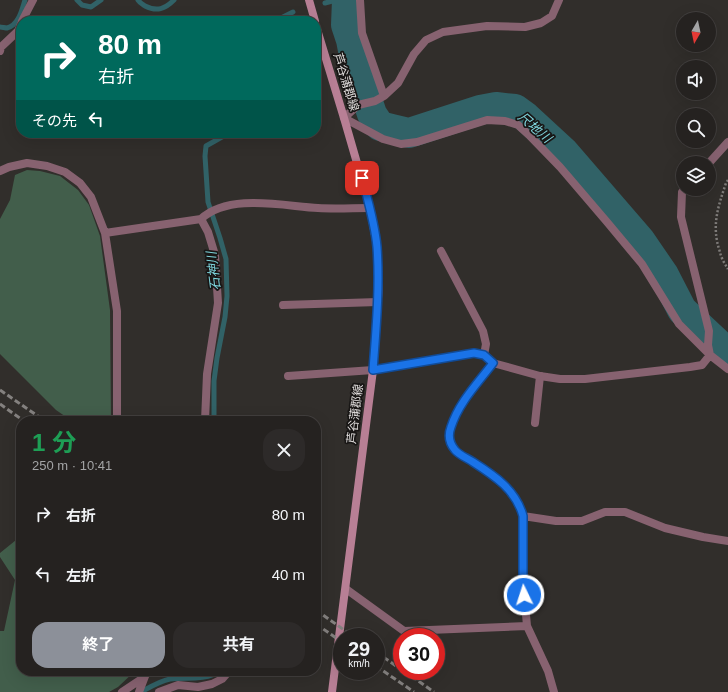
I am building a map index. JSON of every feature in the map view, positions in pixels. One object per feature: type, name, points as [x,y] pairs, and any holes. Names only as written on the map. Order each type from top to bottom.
[{"type":"main road","points":[[309,0],[314,16]]},
{"type":"main road","name":"芦谷蒲郡線","points":[[321,42],[370,208],[377,246],[379,284],[373,370],[332,692]]},
{"type":"street","points":[[25,16],[33,0]]},
{"type":"street","points":[[360,0],[362,33],[384,96]]},
{"type":"street","points":[[559,0],[552,16],[541,23],[525,27],[487,26],[443,32],[426,40],[414,54],[398,83],[384,96],[375,101],[358,105],[344,118],[383,139],[401,144],[416,142],[487,120],[505,121],[518,124],[560,167],[642,264],[679,324],[710,355],[728,369]]},
{"type":"street","points":[[0,51],[1,47],[16,33]]},
{"type":"street","points":[[715,156],[728,142]]},
{"type":"street","points":[[0,171],[9,167],[27,164],[47,166],[65,172],[80,183],[91,196],[105,233],[117,311],[117,416]]},
{"type":"street","points":[[682,196],[681,217],[709,331],[708,345],[710,355]]},
{"type":"street","points":[[105,233],[203,217],[232,204],[248,202],[318,208],[370,208]]},
{"type":"street","points":[[203,217],[215,256],[218,303],[207,374],[205,416]]},
{"type":"street","points":[[441,251],[483,331],[486,344],[484,355]]},
{"type":"street","points":[[283,305],[378,302]]},
{"type":"street","points":[[288,376],[373,370],[474,353],[484,355],[493,363],[540,376],[560,379],[585,379],[690,367],[702,364],[710,355]]},
{"type":"street","points":[[493,363],[462,403],[450,427],[449,440],[455,450],[491,474],[511,491],[521,507],[523,516],[523,580],[527,626],[548,671],[554,692]]},
{"type":"street","points":[[535,423],[540,376]]},
{"type":"street","points":[[523,516],[556,521],[582,521],[605,512],[625,512],[665,528],[728,541]]},
{"type":"street","points":[[346,589],[404,631],[527,626]]},
{"type":"street","points":[[159,692],[178,685],[198,687],[212,684],[222,680],[225,676]]},
{"type":"street","points":[[122,692],[142,681]]},
{"type":"path","points":[[728,180],[717,209],[716,232],[720,252],[728,269]]},
{"type":"green space","points":[[27,170],[40,171],[60,176],[78,190],[89,205],[100,236],[110,310],[111,416],[65,416],[56,410],[0,354],[0,219],[10,200],[15,175]]},
{"type":"green space","points":[[16,540],[16,676],[130,676],[118,687],[109,692],[0,692],[0,631],[4,631],[15,580],[0,557],[0,553]]},
{"type":"waterway","points":[[19,16],[25,0]]},
{"type":"waterway","points":[[77,0],[82,5],[91,7],[101,0]]},
{"type":"waterway","points":[[138,0],[140,3],[153,9],[161,9],[174,0]]},
{"type":"waterway","name":"石神川","points":[[325,3],[336,0]]},
{"type":"waterway","name":"尺地川","points":[[347,0],[346,25],[351,40],[356,66],[372,114],[380,126],[409,133],[480,110],[496,107],[515,109],[526,117],[564,152],[640,240],[664,275],[682,310],[728,353]]},
{"type":"waterway","name":"石神川","points":[[285,16],[293,12]]},
{"type":"waterway","points":[[0,27],[7,28],[16,21]]},
{"type":"waterway","name":"石神川","points":[[214,416],[214,381],[227,296],[226,259],[208,202],[205,156],[206,146],[220,138]]},
{"type":"waterway","name":"石神川","points":[[141,692],[155,684],[170,679],[210,676]]},
{"type":"railway","points":[[0,390],[38,416]]},
{"type":"railway","points":[[0,404],[17,416]]},
{"type":"railway","points":[[321,614],[341,628]]},
{"type":"railway","points":[[321,627],[333,636]]},
{"type":"railway","points":[[385,658],[393,664]]},
{"type":"railway","points":[[385,672],[414,692]]},
{"type":"railway","points":[[417,680],[434,692]]},
{"type":"route","points":[[362,178],[370,208],[377,246],[379,284],[373,370],[474,353],[484,355],[493,363],[462,403],[450,427],[449,440],[455,450],[491,474],[511,491],[521,507],[523,516],[524,595]]}]
